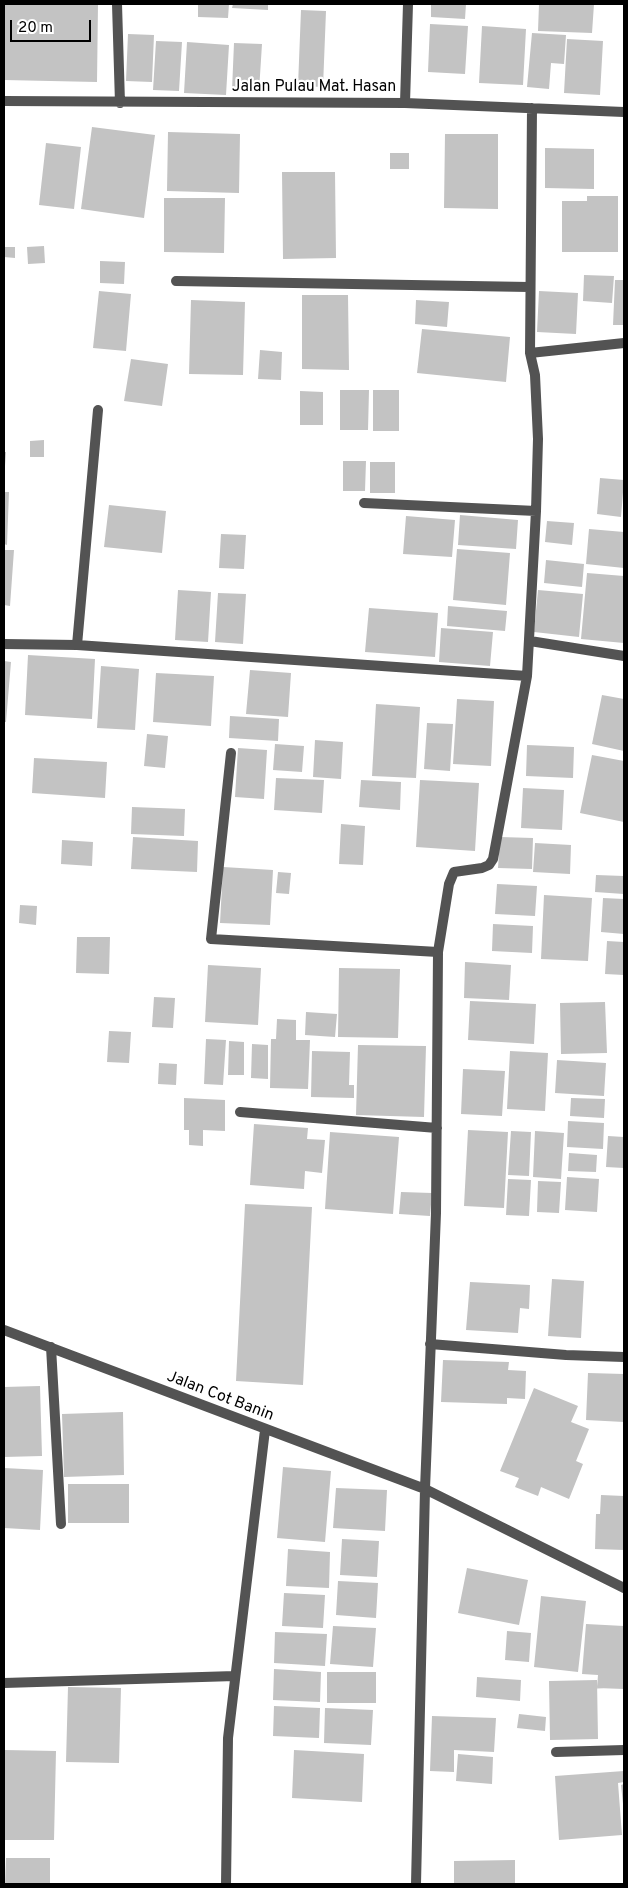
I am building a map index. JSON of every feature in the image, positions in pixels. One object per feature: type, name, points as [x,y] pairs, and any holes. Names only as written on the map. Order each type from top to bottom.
[{"type":"street","points":[[117,4],[120,103]]},
{"type":"street","points":[[406,103],[408,4]]},
{"type":"street","name":"Jalan Pulau Mat. Hasan","points":[[4,102],[406,103],[624,112]]},
{"type":"street","points":[[416,1884],[425,1489],[437,1128],[438,952],[449,884],[454,872],[482,868],[489,865],[493,859],[527,676],[538,439],[535,375],[530,353],[529,287],[532,108]]},
{"type":"street","points":[[176,281],[529,287]]},
{"type":"street","points":[[530,353],[624,343]]},
{"type":"street","points":[[77,645],[98,410]]},
{"type":"street","points":[[364,503],[536,511]]},
{"type":"street","points":[[530,641],[624,656]]},
{"type":"street","points":[[4,644],[77,645],[527,676]]},
{"type":"street","points":[[231,753],[211,939],[438,952]]},
{"type":"street","points":[[240,1112],[437,1128]]},
{"type":"street","name":"Jalan Cot Banin","points":[[4,1330],[425,1489],[624,1588]]},
{"type":"street","points":[[430,1344],[566,1355],[624,1357]]},
{"type":"street","points":[[51,1347],[61,1524]]},
{"type":"street","points":[[226,1884],[228,1738],[265,1430]]},
{"type":"street","points":[[4,1683],[235,1676]]},
{"type":"street","points":[[556,1752],[624,1750]]},
{"type":"building","points":[[4,4],[98,4],[97,82],[4,80]]},
{"type":"building","points":[[198,4],[229,4],[228,18],[198,17]]},
{"type":"building","points":[[233,4],[268,4],[268,10],[232,8]]},
{"type":"building","points":[[431,4],[466,4],[465,19],[431,17]]},
{"type":"building","points":[[539,4],[594,4],[592,33],[538,31]]},
{"type":"building","points":[[301,10],[326,11],[323,87],[298,86]]},
{"type":"building","points":[[430,24],[468,26],[465,74],[428,72]]},
{"type":"building","points":[[482,26],[526,29],[523,85],[479,83]]},
{"type":"building","points":[[532,33],[566,35],[564,64],[551,63],[549,89],[527,87]]},
{"type":"building","points":[[128,34],[154,35],[152,82],[126,81]]},
{"type":"building","points":[[567,39],[603,41],[600,95],[564,93]]},
{"type":"building","points":[[156,41],[182,42],[179,91],[153,90]]},
{"type":"building","points":[[187,42],[229,45],[226,95],[184,93]]},
{"type":"building","points":[[234,43],[262,44],[259,91],[232,90]]},
{"type":"building","points":[[92,127],[155,135],[144,218],[81,209]]},
{"type":"building","points":[[168,132],[240,134],[239,193],[167,191]]},
{"type":"building","points":[[445,134],[498,134],[498,209],[444,208]]},
{"type":"building","points":[[46,143],[81,147],[74,209],[39,205]]},
{"type":"building","points":[[545,148],[594,149],[594,189],[545,188]]},
{"type":"building","points":[[390,153],[409,153],[409,169],[390,169]]},
{"type":"building","points":[[282,172],[335,172],[336,258],[283,259]]},
{"type":"building","points":[[587,196],[618,196],[618,252],[562,252],[562,201],[587,201]]},
{"type":"building","points":[[164,198],[225,198],[224,253],[164,252]]},
{"type":"building","points":[[44,246],[45,263],[28,264],[27,247]]},
{"type":"building","points":[[4,247],[15,247],[15,258],[4,257]]},
{"type":"building","points":[[100,261],[125,262],[124,284],[100,283]]},
{"type":"building","points":[[584,275],[614,276],[612,303],[583,301]]},
{"type":"building","points":[[615,280],[624,280],[624,325],[613,325]]},
{"type":"building","points":[[99,291],[131,294],[126,351],[93,348]]},
{"type":"building","points":[[539,291],[578,293],[576,334],[537,332]]},
{"type":"building","points":[[302,295],[348,295],[349,370],[302,369]]},
{"type":"building","points":[[191,300],[245,302],[243,375],[189,374]]},
{"type":"building","points":[[416,300],[449,302],[447,327],[415,324]]},
{"type":"building","points":[[422,329],[510,337],[506,382],[417,373]]},
{"type":"building","points":[[260,350],[282,352],[281,380],[258,379]]},
{"type":"building","points":[[131,359],[168,364],[162,406],[124,401]]},
{"type":"building","points":[[340,390],[369,390],[368,430],[340,430]]},
{"type":"building","points":[[373,390],[399,390],[399,431],[373,431]]},
{"type":"building","points":[[300,391],[323,392],[323,425],[300,425]]},
{"type":"building","points":[[44,440],[44,457],[30,457],[30,441]]},
{"type":"building","points":[[4,452],[6,452],[5,466],[4,466]]},
{"type":"building","points":[[343,461],[366,461],[365,491],[343,491]]},
{"type":"building","points":[[370,462],[395,462],[395,493],[370,493]]},
{"type":"building","points":[[600,478],[624,480],[621,517],[597,514]]},
{"type":"building","points":[[4,492],[9,492],[7,545],[4,544]]},
{"type":"building","points":[[109,505],[166,511],[162,553],[104,547]]},
{"type":"building","points":[[460,515],[518,520],[516,549],[458,545]]},
{"type":"building","points":[[406,516],[455,520],[452,557],[403,554]]},
{"type":"building","points":[[547,521],[574,523],[572,545],[545,542]]},
{"type":"building","points":[[589,529],[624,532],[624,568],[586,564]]},
{"type":"building","points":[[221,534],[246,535],[244,569],[219,568]]},
{"type":"building","points":[[457,549],[510,553],[506,605],[453,600]]},
{"type":"building","points":[[4,550],[14,550],[10,606],[4,605]]},
{"type":"building","points":[[546,560],[584,564],[582,587],[544,583]]},
{"type":"building","points":[[587,573],[624,576],[624,643],[581,639]]},
{"type":"building","points":[[178,590],[211,592],[208,642],[175,640]]},
{"type":"building","points":[[538,590],[583,594],[579,637],[534,632]]},
{"type":"building","points":[[218,593],[246,594],[243,644],[215,642]]},
{"type":"building","points":[[448,606],[507,611],[505,631],[447,626]]},
{"type":"building","points":[[369,608],[438,613],[435,657],[365,652]]},
{"type":"building","points":[[441,628],[493,632],[490,666],[439,662]]},
{"type":"building","points":[[28,655],[95,659],[92,719],[25,715]]},
{"type":"building","points":[[4,661],[11,662],[6,722],[4,722]]},
{"type":"building","points":[[101,666],[139,669],[135,730],[97,728]]},
{"type":"building","points":[[250,670],[291,673],[288,717],[246,714]]},
{"type":"building","points":[[156,673],[214,676],[211,726],[153,722]]},
{"type":"building","points":[[602,695],[624,699],[624,751],[592,744]]},
{"type":"building","points":[[457,699],[494,701],[491,766],[453,764]]},
{"type":"building","points":[[376,704],[420,707],[416,778],[372,776]]},
{"type":"building","points":[[230,716],[279,719],[278,741],[229,738]]},
{"type":"building","points":[[427,723],[453,724],[450,771],[424,769]]},
{"type":"building","points":[[147,734],[168,736],[165,768],[144,766]]},
{"type":"building","points":[[315,740],[343,742],[341,779],[313,777]]},
{"type":"building","points":[[275,744],[304,746],[302,772],[273,770]]},
{"type":"building","points":[[527,745],[574,747],[573,778],[526,776]]},
{"type":"building","points":[[238,748],[267,750],[264,799],[235,797]]},
{"type":"building","points":[[592,755],[624,761],[624,822],[580,813]]},
{"type":"building","points":[[34,758],[107,762],[105,798],[32,793]]},
{"type":"building","points":[[276,778],[324,780],[322,813],[274,810]]},
{"type":"building","points":[[361,780],[401,782],[400,810],[359,807]]},
{"type":"building","points":[[420,780],[479,783],[475,851],[416,847]]},
{"type":"building","points":[[523,788],[564,790],[562,830],[521,828]]},
{"type":"building","points":[[132,807],[185,809],[184,836],[131,834]]},
{"type":"building","points":[[341,824],[365,826],[363,865],[339,864]]},
{"type":"building","points":[[133,837],[198,841],[197,872],[131,869]]},
{"type":"building","points":[[500,837],[533,838],[532,869],[498,868]]},
{"type":"building","points":[[62,840],[93,842],[92,866],[61,864]]},
{"type":"building","points":[[535,843],[571,845],[570,874],[533,872]]},
{"type":"building","points":[[223,867],[273,870],[270,925],[220,923]]},
{"type":"building","points":[[278,872],[291,873],[289,894],[276,893]]},
{"type":"building","points":[[596,875],[624,876],[624,894],[595,892]]},
{"type":"building","points":[[497,884],[537,886],[535,916],[495,914]]},
{"type":"building","points":[[544,895],[592,898],[588,961],[541,959]]},
{"type":"building","points":[[603,898],[624,899],[624,934],[601,932]]},
{"type":"building","points":[[20,905],[37,906],[36,925],[19,923]]},
{"type":"building","points":[[493,924],[533,926],[532,953],[492,951]]},
{"type":"building","points":[[77,937],[110,937],[109,974],[76,973]]},
{"type":"building","points":[[607,941],[624,942],[624,975],[605,974]]},
{"type":"building","points":[[465,962],[511,965],[509,1000],[464,998]]},
{"type":"building","points":[[208,965],[261,968],[258,1025],[205,1022]]},
{"type":"building","points":[[339,968],[400,969],[398,1038],[338,1037]]},
{"type":"building","points":[[154,997],[175,998],[173,1028],[152,1027]]},
{"type":"building","points":[[470,1001],[536,1004],[534,1044],[468,1040]]},
{"type":"building","points":[[605,1002],[607,1053],[561,1054],[560,1003]]},
{"type":"building","points":[[306,1012],[337,1014],[335,1037],[305,1035]]},
{"type":"building","points":[[277,1019],[296,1020],[296,1040],[310,1040],[308,1089],[270,1088],[271,1039],[276,1039]]},
{"type":"building","points":[[109,1031],[131,1032],[129,1063],[107,1062]]},
{"type":"building","points":[[206,1039],[226,1040],[223,1085],[204,1084]]},
{"type":"building","points":[[229,1041],[244,1042],[244,1075],[228,1075]]},
{"type":"building","points":[[252,1044],[268,1045],[268,1079],[251,1078]]},
{"type":"building","points":[[358,1045],[426,1046],[424,1117],[356,1115]]},
{"type":"building","points":[[312,1051],[350,1052],[349,1085],[354,1085],[354,1098],[311,1097]]},
{"type":"building","points":[[510,1051],[548,1053],[545,1111],[507,1109]]},
{"type":"building","points":[[557,1060],[606,1063],[604,1096],[555,1093]]},
{"type":"building","points":[[159,1063],[177,1064],[176,1085],[158,1084]]},
{"type":"building","points":[[463,1069],[505,1071],[502,1116],[461,1114]]},
{"type":"building","points":[[184,1098],[225,1100],[225,1131],[203,1130],[203,1146],[189,1145],[189,1130],[184,1130]]},
{"type":"building","points":[[571,1098],[605,1099],[604,1118],[570,1116]]},
{"type":"building","points":[[568,1121],[604,1123],[603,1149],[567,1147]]},
{"type":"building","points":[[254,1124],[308,1128],[307,1139],[325,1140],[322,1173],[305,1171],[304,1189],[250,1185]]},
{"type":"building","points":[[468,1130],[508,1132],[504,1208],[464,1206]]},
{"type":"building","points":[[511,1131],[531,1132],[529,1176],[508,1175]]},
{"type":"building","points":[[535,1131],[564,1133],[561,1179],[533,1177]]},
{"type":"building","points":[[330,1132],[399,1137],[393,1214],[325,1209]]},
{"type":"building","points":[[608,1136],[624,1137],[624,1168],[606,1167]]},
{"type":"building","points":[[569,1153],[597,1155],[596,1172],[568,1171]]},
{"type":"building","points":[[567,1177],[599,1179],[597,1212],[565,1210]]},
{"type":"building","points":[[508,1179],[531,1180],[529,1216],[506,1215]]},
{"type":"building","points":[[538,1181],[561,1182],[559,1213],[537,1212]]},
{"type":"building","points":[[401,1192],[432,1193],[430,1216],[399,1214]]},
{"type":"building","points":[[245,1204],[312,1207],[303,1385],[236,1381]]},
{"type":"building","points":[[552,1279],[584,1281],[581,1338],[548,1336]]},
{"type":"building","points":[[470,1282],[530,1285],[529,1309],[520,1308],[518,1333],[466,1330]]},
{"type":"building","points":[[443,1360],[509,1362],[508,1370],[526,1371],[525,1399],[507,1398],[507,1404],[441,1402]]},
{"type":"building","points":[[588,1373],[624,1374],[624,1422],[586,1420]]},
{"type":"building","points":[[40,1386],[42,1456],[4,1457],[4,1387]]},
{"type":"building","points":[[534,1388],[578,1406],[571,1422],[589,1429],[576,1461],[583,1464],[569,1499],[541,1487],[538,1496],[515,1487],[519,1478],[500,1471]]},
{"type":"building","points":[[123,1412],[124,1475],[64,1477],[62,1414]]},
{"type":"building","points":[[283,1467],[331,1471],[325,1542],[277,1538]]},
{"type":"building","points":[[4,1468],[43,1470],[40,1530],[4,1528]]},
{"type":"building","points":[[68,1484],[129,1484],[129,1523],[68,1523]]},
{"type":"building","points":[[336,1488],[387,1490],[385,1531],[333,1528]]},
{"type":"building","points":[[601,1495],[624,1496],[624,1550],[595,1549],[596,1514],[600,1514]]},
{"type":"building","points":[[342,1539],[379,1541],[377,1577],[340,1575]]},
{"type":"building","points":[[288,1549],[330,1552],[329,1588],[286,1586]]},
{"type":"building","points":[[467,1568],[528,1580],[519,1625],[458,1613]]},
{"type":"building","points":[[338,1581],[378,1583],[376,1618],[336,1615]]},
{"type":"building","points":[[284,1593],[325,1595],[323,1628],[282,1626]]},
{"type":"building","points":[[541,1596],[586,1601],[578,1672],[534,1667]]},
{"type":"building","points":[[586,1624],[624,1626],[624,1689],[597,1688],[598,1675],[582,1674]]},
{"type":"building","points":[[333,1626],[376,1628],[373,1667],[330,1664]]},
{"type":"building","points":[[507,1631],[531,1633],[529,1662],[505,1660]]},
{"type":"building","points":[[275,1632],[327,1634],[325,1666],[274,1663]]},
{"type":"building","points":[[274,1669],[321,1672],[320,1702],[273,1700]]},
{"type":"building","points":[[327,1672],[376,1672],[376,1703],[327,1703]]},
{"type":"building","points":[[477,1677],[521,1680],[520,1701],[476,1697]]},
{"type":"building","points":[[597,1680],[598,1739],[550,1740],[549,1681]]},
{"type":"building","points":[[68,1687],[121,1688],[119,1763],[66,1762]]},
{"type":"building","points":[[274,1706],[320,1708],[319,1738],[273,1736]]},
{"type":"building","points":[[325,1708],[373,1710],[371,1745],[324,1743]]},
{"type":"building","points":[[519,1714],[546,1717],[545,1731],[517,1728]]},
{"type":"building","points":[[432,1716],[496,1718],[494,1752],[454,1750],[454,1772],[430,1771]]},
{"type":"building","points":[[4,1750],[56,1751],[54,1840],[4,1840]]},
{"type":"building","points":[[294,1750],[364,1754],[362,1802],[292,1798]]},
{"type":"building","points":[[458,1754],[493,1757],[492,1784],[456,1781]]},
{"type":"building","points":[[624,1771],[624,1782],[618,1783],[622,1835],[559,1840],[555,1776]]},
{"type":"building","points":[[624,1784],[624,1804],[623,1804],[621,1785]]},
{"type":"building","points":[[6,1858],[50,1858],[50,1884],[5,1884]]},
{"type":"building","points":[[515,1860],[515,1884],[454,1884],[454,1861]]}]
